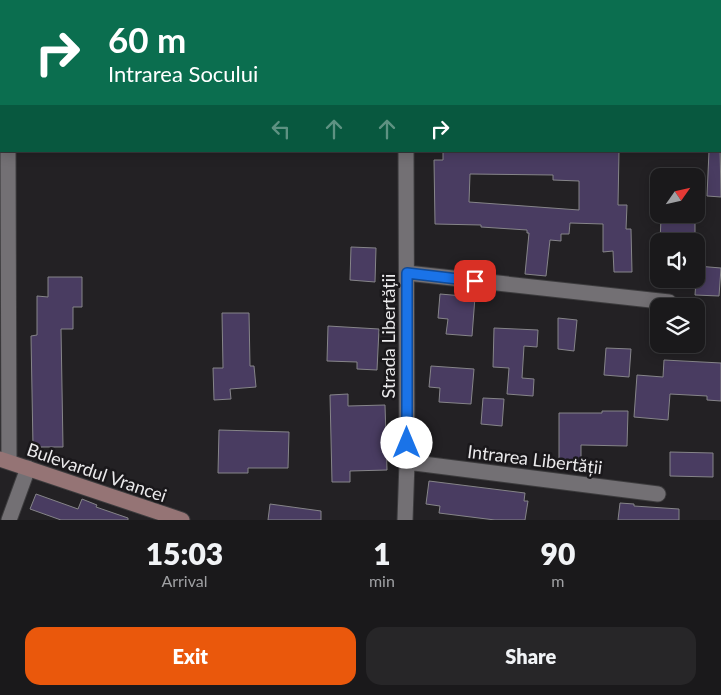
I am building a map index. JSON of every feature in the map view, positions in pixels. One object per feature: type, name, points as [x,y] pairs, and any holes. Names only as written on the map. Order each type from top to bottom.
[{"type":"street","points":[[4,460],[8,152]]},
{"type":"street","name":"Strada Libertății","points":[[405,520],[407,462],[406,152]]},
{"type":"street","points":[[407,273],[650,300]]},
{"type":"street","name":"Bulevardul Vrancei","points":[[4,460],[181,520]]},
{"type":"street","name":"Intrarea Libertății","points":[[407,462],[658,494]]},
{"type":"street","points":[[9,520],[28,468]]},
{"type":"building","points":[[443,152],[619,152],[618,205],[627,205],[626,229],[631,229],[632,272],[614,272],[613,251],[603,252],[603,224],[570,223],[569,234],[561,234],[561,241],[550,240],[546,276],[525,274],[529,233],[527,233],[527,230],[481,227],[481,225],[435,224],[434,160],[443,160]],"holes":[[[470,174],[553,175],[553,180],[579,181],[579,210],[469,202]]]},
{"type":"building","points":[[709,152],[720,152],[721,197],[707,196]]},
{"type":"building","points":[[661,223],[695,223],[695,233],[660,233]]},
{"type":"building","points":[[351,247],[376,248],[375,282],[350,280]]},
{"type":"building","points":[[705,267],[721,268],[719,296],[695,295],[695,288],[705,288]]},
{"type":"building","points":[[48,277],[82,277],[82,307],[73,307],[73,329],[61,329],[63,447],[33,447],[31,336],[37,335],[37,296],[48,297]]},
{"type":"building","points":[[440,294],[475,297],[472,336],[446,334],[448,319],[438,318]]},
{"type":"building","points":[[222,313],[249,313],[250,366],[254,366],[256,387],[230,389],[231,399],[214,400],[213,368],[223,368]]},
{"type":"building","points":[[558,318],[577,320],[574,351],[558,349]]},
{"type":"building","points":[[328,326],[379,329],[377,370],[357,369],[357,362],[327,361]]},
{"type":"building","points":[[494,328],[538,330],[537,347],[524,346],[522,378],[534,379],[533,396],[507,394],[509,368],[493,367]]},
{"type":"building","points":[[606,348],[631,349],[629,377],[604,375]]},
{"type":"building","points":[[664,360],[721,363],[721,401],[707,400],[707,396],[670,394],[668,420],[634,417],[637,375],[663,377]]},
{"type":"building","points":[[431,366],[474,369],[471,404],[439,402],[440,388],[429,387]]},
{"type":"building","points":[[348,394],[348,406],[385,405],[387,470],[350,471],[350,482],[332,482],[330,395]]},
{"type":"building","points":[[483,398],[504,399],[502,426],[481,424]]},
{"type":"building","points":[[602,411],[628,411],[627,446],[581,445],[581,462],[559,462],[559,413],[602,413]]},
{"type":"building","points":[[219,430],[289,432],[288,468],[248,468],[248,473],[218,473]]},
{"type":"building","points":[[670,452],[713,453],[713,477],[670,476]]},
{"type":"building","points":[[429,481],[525,493],[524,501],[528,501],[525,520],[495,520],[439,513],[440,506],[426,504]]},
{"type":"building","points":[[36,494],[78,509],[82,499],[97,505],[96,507],[128,518],[128,520],[61,520],[30,509]]},
{"type":"building","points":[[620,503],[634,504],[634,506],[679,509],[679,520],[618,520]]},
{"type":"building","points":[[270,504],[321,511],[321,520],[268,520]]},
{"type":"route","points":[[407,443],[407,273],[475,281]]}]
